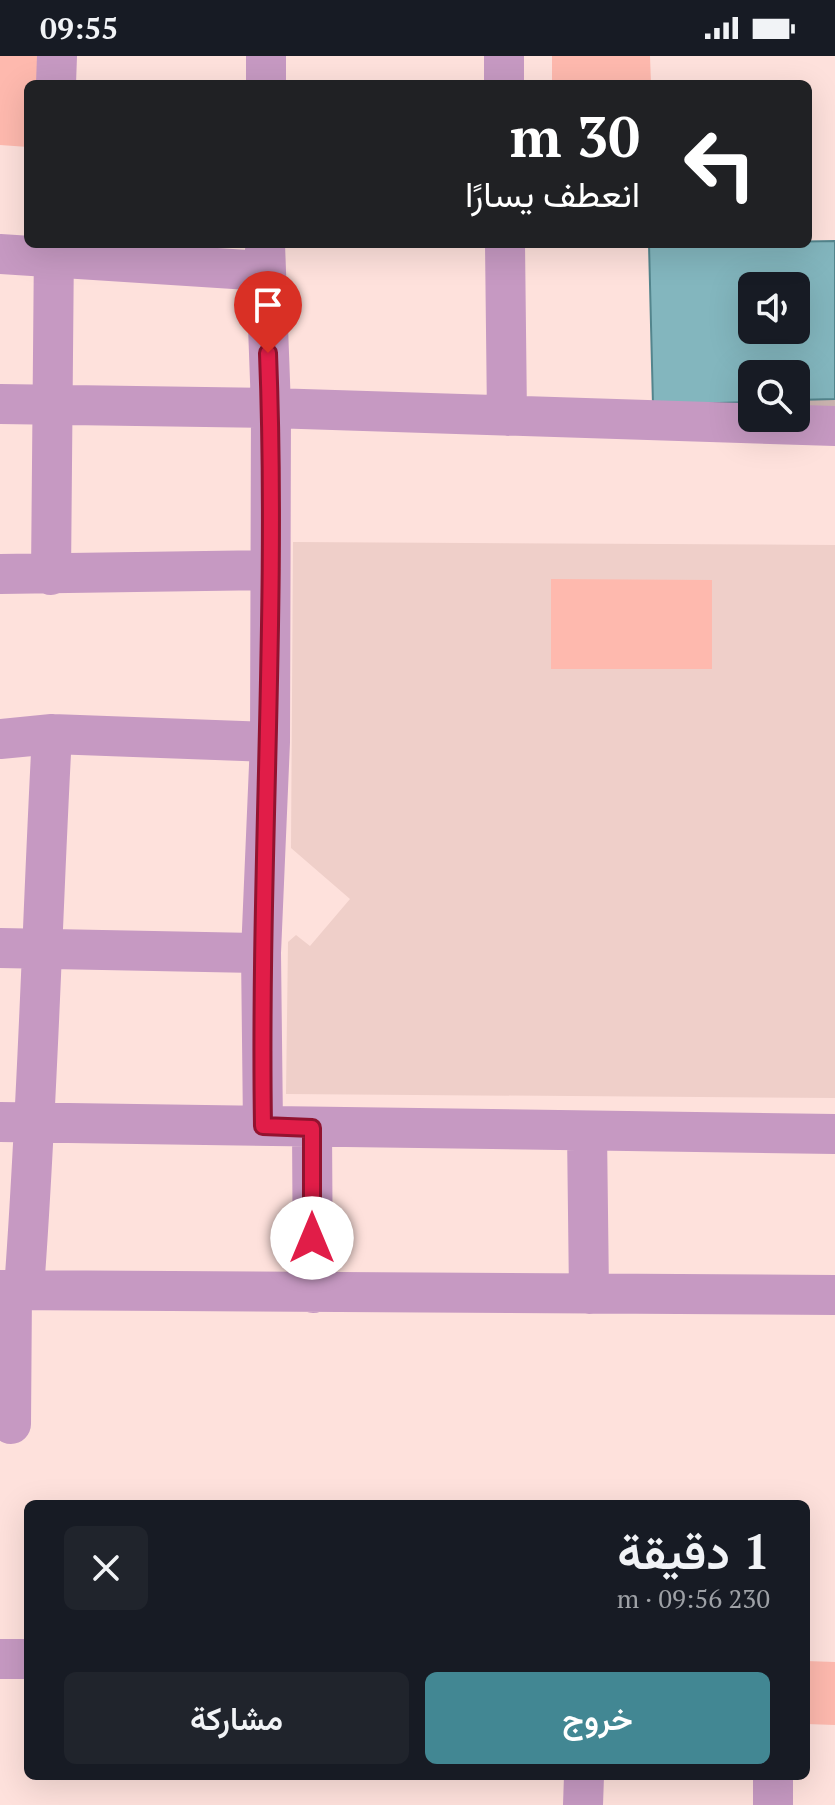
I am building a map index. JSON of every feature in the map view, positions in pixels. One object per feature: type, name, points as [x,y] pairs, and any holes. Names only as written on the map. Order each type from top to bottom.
[{"type":"street","points":[[56,80],[57,56]]},
{"type":"street","points":[[266,56],[266,80]]},
{"type":"street","points":[[504,56],[504,80]]},
{"type":"street","points":[[505,248],[507,416]]},
{"type":"street","points":[[51,575],[53,251]]},
{"type":"street","points":[[0,254],[53,251],[265,258],[271,408],[270,742],[261,953],[263,1126]]},
{"type":"street","points":[[0,404],[271,408],[835,426]]},
{"type":"street","points":[[0,574],[270,570]]},
{"type":"street","points":[[0,739],[52,734],[270,742]]},
{"type":"street","points":[[11,1424],[18,1122],[40,948],[52,734]]},
{"type":"street","points":[[0,948],[261,953]]},
{"type":"street","points":[[18,1122],[835,1134]]},
{"type":"street","points":[[312,1128],[313,1293]]},
{"type":"street","points":[[587,1131],[589,1294]]},
{"type":"street","points":[[12,1290],[835,1295]]},
{"type":"street","points":[[0,1659],[24,1659]]},
{"type":"street","points":[[583,1805],[584,1780]]},
{"type":"street","points":[[773,1780],[773,1805]]},
{"type":"shaded area","points":[[0,56],[38,56],[39,80],[24,80],[24,147],[0,145]]},
{"type":"shaded area","points":[[552,56],[650,56],[651,80],[552,80]]},
{"type":"shaded area","points":[[293,542],[835,545],[835,1098],[286,1094],[288,942],[296,935],[310,946],[350,899],[291,848]]},
{"type":"shaded area","points":[[551,579],[712,580],[712,669],[551,669]]},
{"type":"shaded area","points":[[810,1661],[835,1662],[835,1725],[810,1724]]},
{"type":"building","points":[[812,241],[835,241],[835,399],[810,400],[810,360],[738,360],[738,402],[653,405],[649,248],[812,248]]},
{"type":"route","points":[[268,353],[271,408],[270,742],[261,953],[263,1126],[312,1128],[312,1238]]}]
